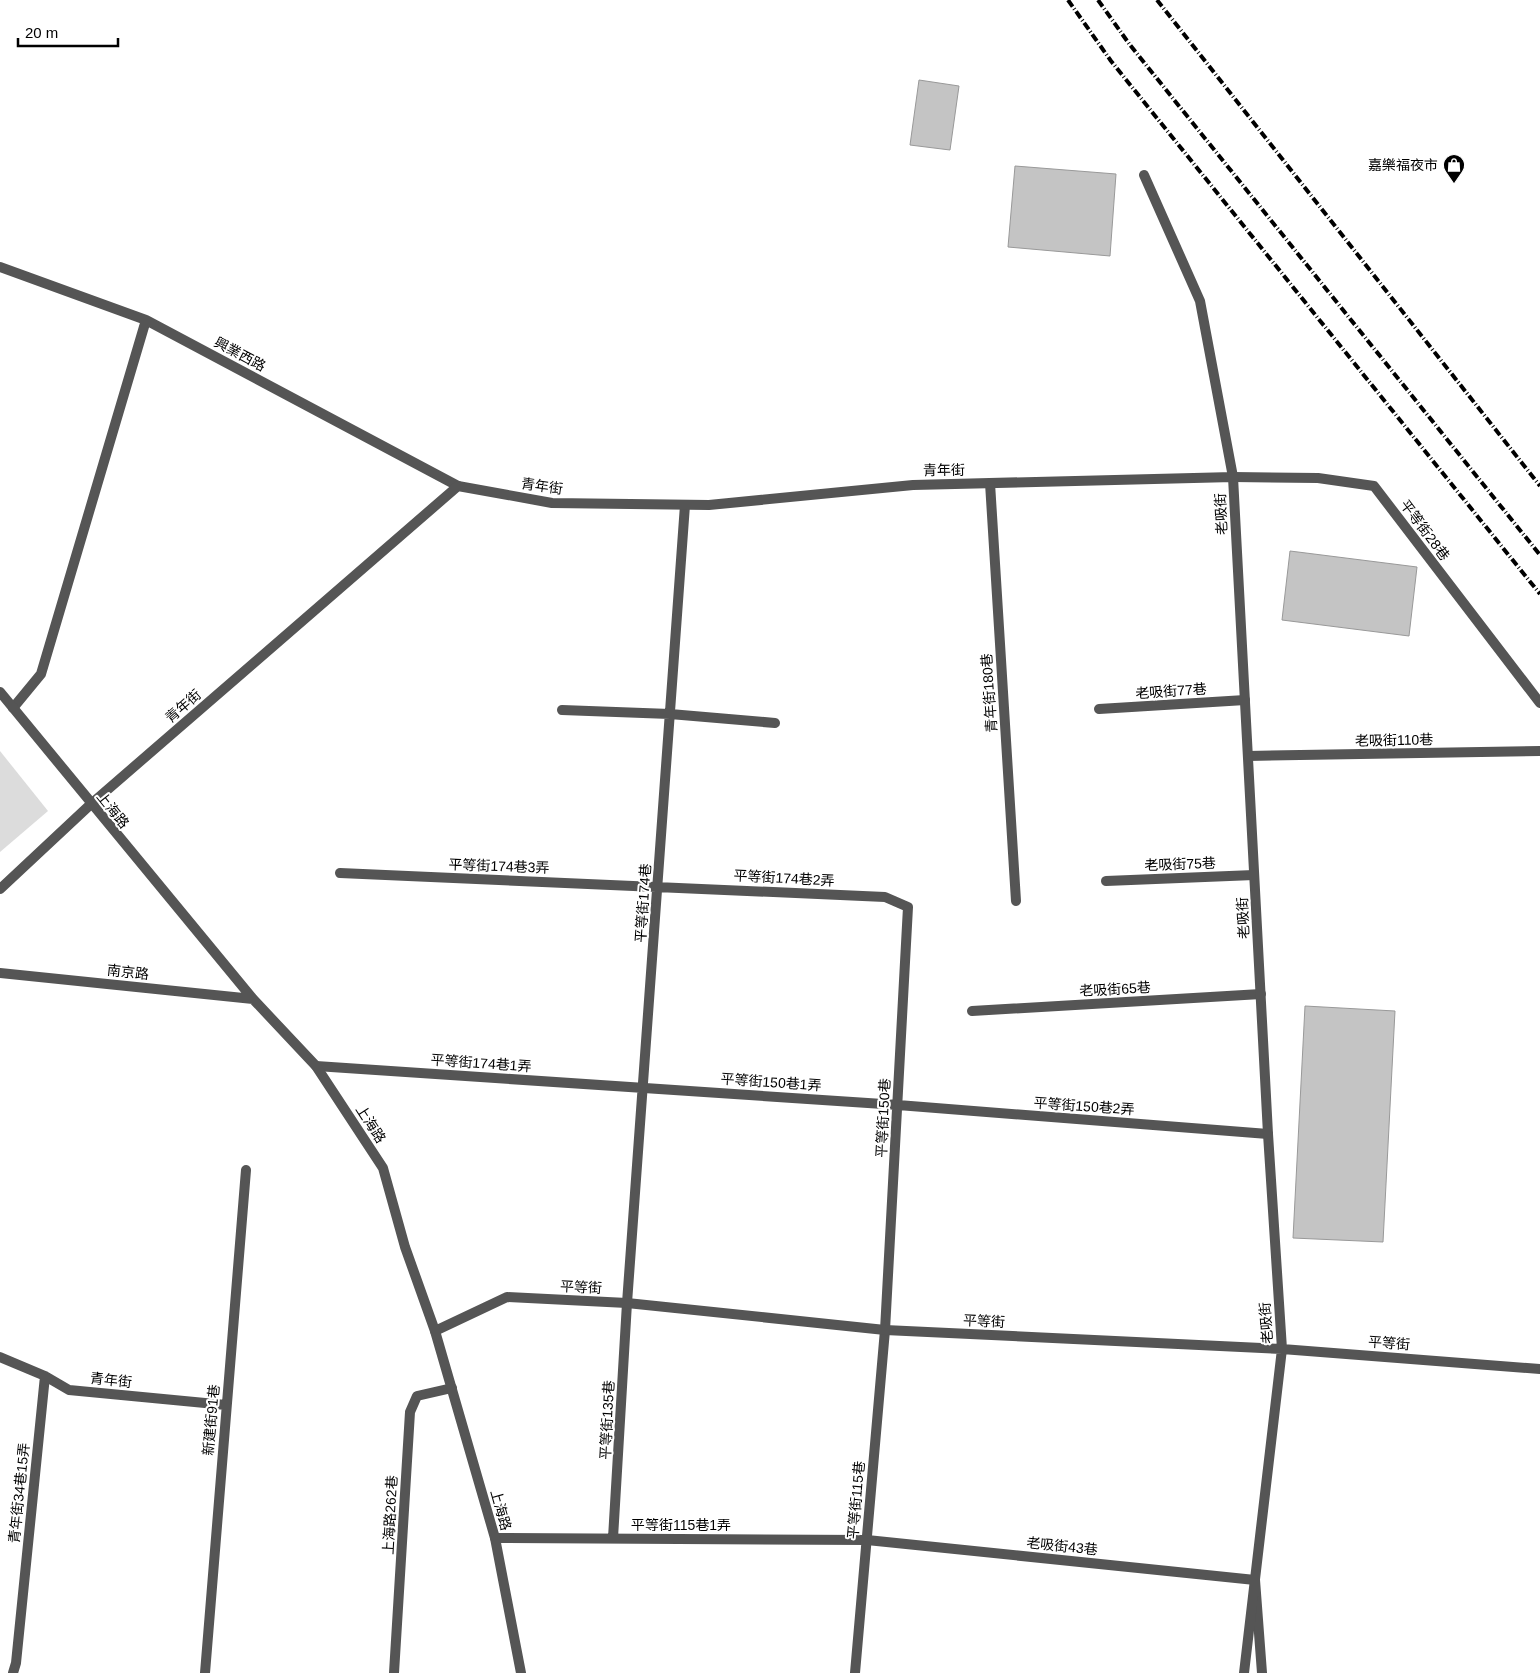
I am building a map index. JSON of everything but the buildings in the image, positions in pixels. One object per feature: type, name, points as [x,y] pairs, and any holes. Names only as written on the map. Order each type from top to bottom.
[{"type":"street","name":"老吸街","points":[[1144,175],[1200,301],[1233,477],[1260,994],[1282,1349],[1244,1673]]},
{"type":"street","name":"興業西路","points":[[0,267],[146,320],[458,486]]},
{"type":"street","points":[[13,708],[41,674],[146,320]]},
{"type":"street","name":"青年街","points":[[0,889],[91,804],[458,486],[552,503],[709,505],[912,485],[1233,477]]},
{"type":"street","name":"平等街28巷","points":[[1233,477],[1318,478],[1374,486],[1540,703]]},
{"type":"street","name":"青年街180巷","points":[[990,483],[1016,902]]},
{"type":"street","name":"平等街174巷","points":[[627,1303],[685,505]]},
{"type":"street","name":"上海路","points":[[0,692],[254,999],[316,1066],[383,1168],[405,1247],[435,1331],[495,1538],[521,1673]]},
{"type":"street","name":"老吸街77巷","points":[[1099,709],[1245,700]]},
{"type":"street","points":[[562,710],[670,714],[775,723]]},
{"type":"street","name":"老吸街110巷","points":[[1248,756],[1540,751]]},
{"type":"street","name":"平等街174巷3弄","points":[[340,873],[658,887]]},
{"type":"street","name":"老吸街75巷","points":[[1106,881],[1254,875]]},
{"type":"street","name":"平等街174巷2弄","points":[[658,887],[885,897],[908,907]]},
{"type":"street","name":"平等街150巷","points":[[885,1330],[908,907]]},
{"type":"street","name":"南京路","points":[[0,973],[254,999]]},
{"type":"street","name":"老吸街65巷","points":[[972,1011],[1260,994]]},
{"type":"street","name":"平等街174巷1弄","points":[[316,1066],[643,1087]]},
{"type":"street","name":"平等街150巷1弄","points":[[643,1087],[898,1105]]},
{"type":"street","name":"平等街150巷2弄","points":[[898,1105],[1268,1134]]},
{"type":"street","name":"新建街91巷","points":[[205,1673],[246,1170]]},
{"type":"street","name":"平等街","points":[[435,1331],[507,1298],[627,1303],[885,1330],[1282,1349],[1540,1368]]},
{"type":"street","name":"平等街135巷","points":[[613,1538],[627,1303]]},
{"type":"street","name":"平等街115巷","points":[[855,1673],[885,1330]]},
{"type":"street","name":"青年街","points":[[0,1357],[44,1376],[69,1390],[226,1405]]},
{"type":"street","name":"青年街34巷15弄","points":[[13,1673],[16,1663],[44,1376]]},
{"type":"street","name":"上海路262巷","points":[[394,1673],[410,1412],[417,1396],[452,1388]]},
{"type":"street","name":"平等街115巷1弄","points":[[495,1538],[866,1540]]},
{"type":"street","name":"老吸街43巷","points":[[866,1540],[1254,1580]]},
{"type":"street","points":[[1254,1580],[1262,1673]]},
{"type":"shaded area","points":[[0,751],[48,811],[0,852]]},
{"type":"railway","points":[[1068,0],[1111,61],[1540,594]]},
{"type":"railway","points":[[1098,0],[1130,45],[1540,555]]},
{"type":"railway","points":[[1157,0],[1540,486]]},
{"type":"place","name":"嘉樂福夜市","points":[[1454,184]]}]
